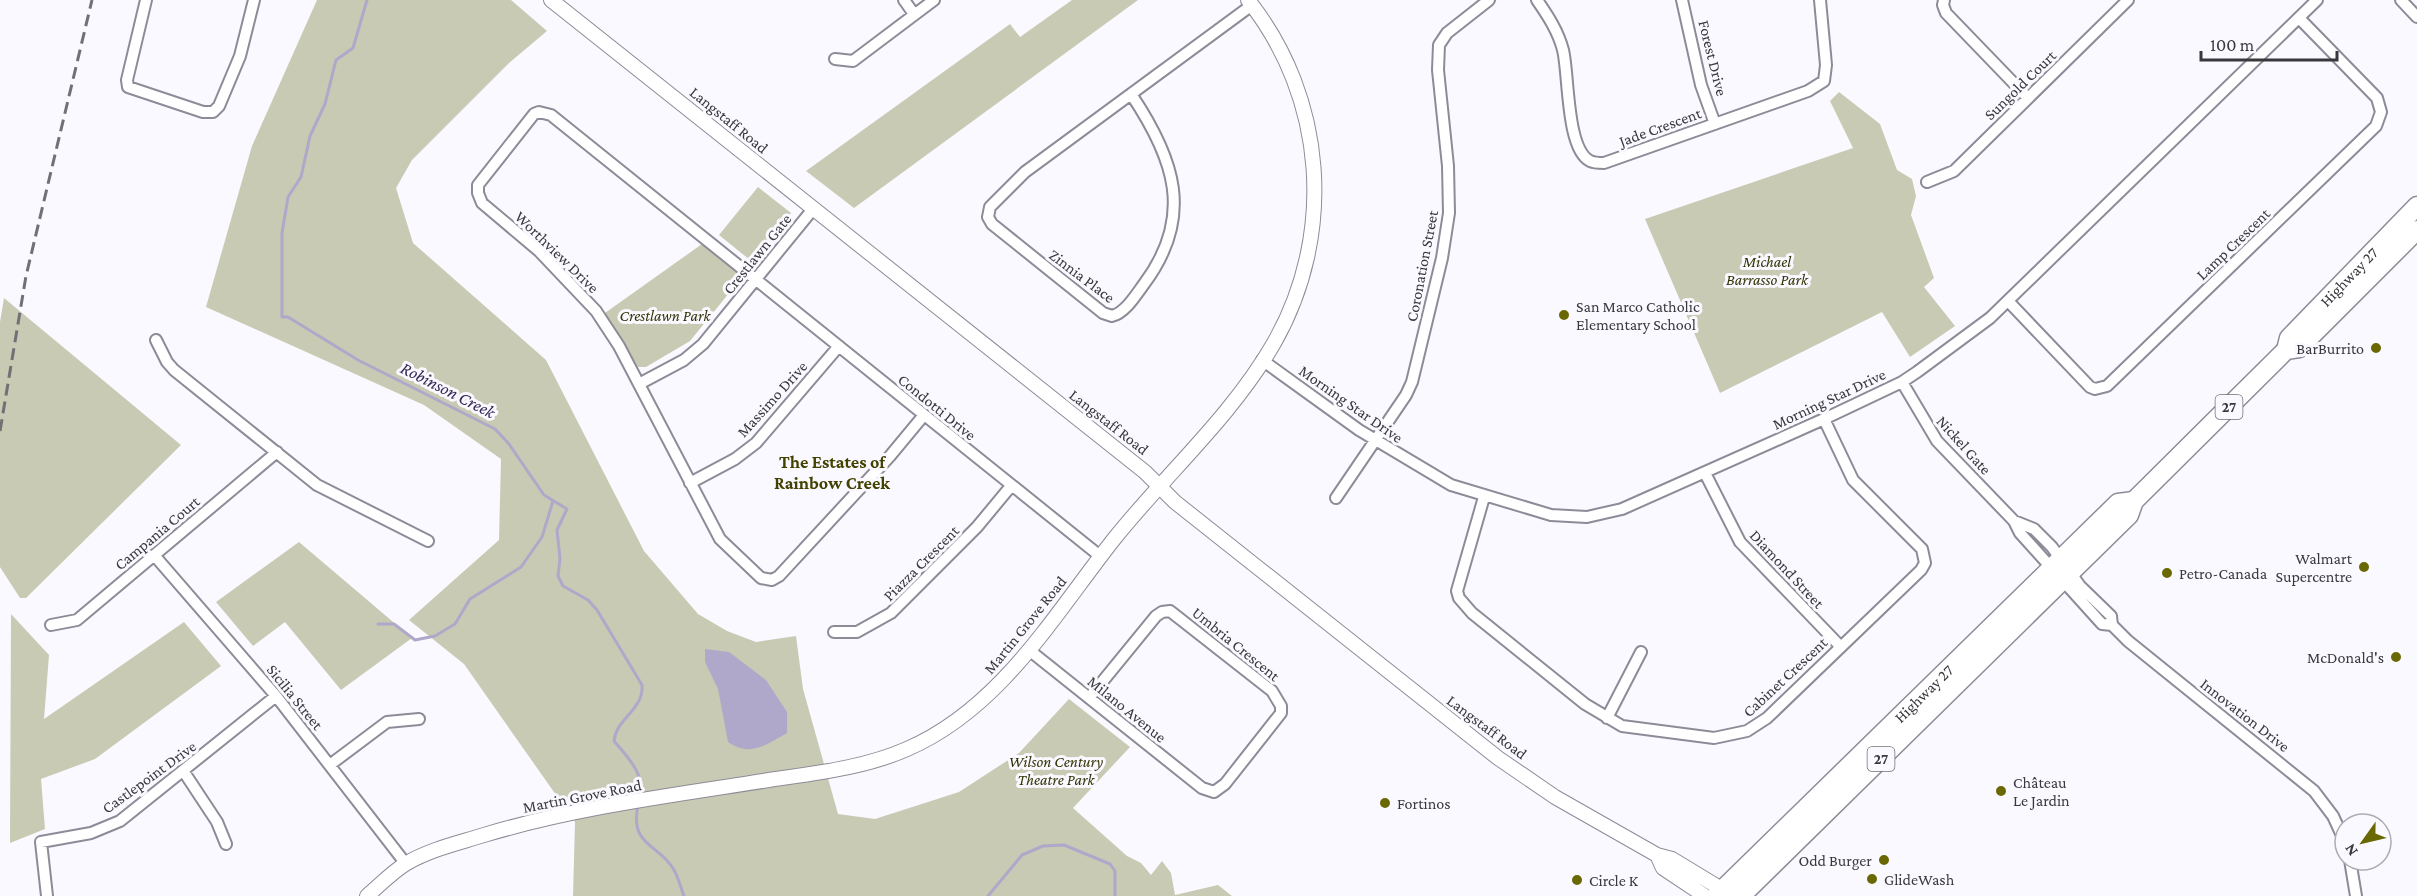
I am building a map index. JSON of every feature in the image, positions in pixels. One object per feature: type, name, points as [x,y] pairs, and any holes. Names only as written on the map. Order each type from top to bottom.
[{"type":"main road","name":"Highway 27","points":[[1724,894],[2061,570],[2129,514],[2134,501],[2286,350],[2289,338],[2417,206]]},
{"type":"main road","name":"Highway 27","points":[[2286,350],[2300,348],[2417,231]]},
{"type":"main road","name":"Highway 27","points":[[1741,896],[2061,570]]},
{"type":"street","points":[[146,0],[127,80],[128,87],[203,112],[213,112],[219,106],[240,56],[254,0]]},
{"type":"street","name":"Langstaff Road","points":[[551,0],[1145,472],[1175,502],[1498,758],[1555,796],[1657,855],[1672,859],[1724,894]]},
{"type":"street","points":[[904,0],[914,14]]},
{"type":"street","points":[[835,59],[853,61],[934,0]]},
{"type":"street","name":"Coronation Street","points":[[1376,441],[1412,382],[1446,231],[1449,188],[1438,70],[1439,45],[1447,33],[1489,0]]},
{"type":"street","name":"Jade Crescent","points":[[1537,0],[1558,34],[1564,52],[1572,122],[1583,156],[1591,162],[1604,163],[1808,91],[1824,81],[1826,65],[1820,0]]},
{"type":"street","name":"Forest Drive","points":[[1682,0],[1701,85],[1715,124]]},
{"type":"street","points":[[1944,0],[1946,13],[2028,98]]},
{"type":"street","name":"Sungold Court","points":[[1927,182],[1954,171],[2128,0]]},
{"type":"street","name":"Morning Star Drive","points":[[1262,360],[1376,441],[1434,477],[1484,497],[1551,515],[1597,516],[1631,506],[1902,382],[1972,332],[2008,301],[2317,0]]},
{"type":"street","points":[[2401,0],[2417,16]]},
{"type":"street","name":"Zinnia Place","points":[[1131,94],[1157,134],[1167,157],[1173,190],[1173,208],[1171,228],[1158,264],[1125,308],[1112,316],[1103,313],[992,224],[988,212],[999,195],[1025,172],[1250,2]]},
{"type":"street","name":"Martin Grove Road","points":[[367,896],[406,864],[431,852],[530,821],[603,806],[863,764],[919,743],[977,704],[1029,650],[1100,556],[1262,360],[1290,310],[1303,273],[1312,232],[1314,173],[1308,121],[1294,77],[1275,39],[1250,2]]},
{"type":"street","name":"Lamp Crescent","points":[[2008,301],[2090,387],[2101,389],[2107,386],[2376,126],[2381,112],[2377,98],[2299,18]]},
{"type":"street","name":"Worthview Drive","points":[[756,280],[551,115],[539,112],[534,114],[478,184],[478,193],[482,203],[539,251],[590,305],[619,346],[720,539],[761,578],[772,580],[890,456],[924,415]]},
{"type":"street","name":"Crestlawn Gate","points":[[639,384],[694,353],[813,209]]},
{"type":"street","name":"Condotti Drive","points":[[756,280],[1100,556]]},
{"type":"street","points":[[156,340],[167,362],[174,370],[317,485],[340,499],[428,541]]},
{"type":"street","name":"Massimo Drive","points":[[690,483],[735,459],[756,443],[839,346]]},
{"type":"street","name":"Nickel Gate","points":[[1902,382],[1937,441],[2014,521],[2034,529],[2061,570]]},
{"type":"street","name":"Cabinet Crescent","points":[[1484,497],[1459,582],[1459,598],[1472,613],[1585,704],[1607,718],[1639,730],[1703,738],[1737,735],[1767,718],[1921,570],[1925,558],[1922,549],[1853,480],[1824,418]]},
{"type":"street","points":[[1336,498],[1376,441]]},
{"type":"street","name":"Campania Court","points":[[51,625],[77,620],[278,453]]},
{"type":"street","name":"Diamond Street","points":[[1705,473],[1740,542],[1840,646]]},
{"type":"street","name":"Piazza Crescent","points":[[834,632],[857,632],[891,613],[977,527],[1011,486]]},
{"type":"street","name":"Sicilia Street","points":[[154,555],[276,696],[406,864]]},
{"type":"street","name":"Innovation Drive","points":[[2061,570],[2102,624],[2112,625],[2183,686],[2278,760],[2314,791],[2333,816]]},
{"type":"street","name":"Umbria Crescent","points":[[1089,698],[1156,616],[1162,612],[1178,615],[1272,692],[1281,706],[1276,720],[1225,784],[1214,792],[1208,792]]},
{"type":"street","name":"Milano Avenue","points":[[1029,650],[1208,792]]},
{"type":"street","points":[[1607,718],[1641,652]]},
{"type":"street","name":"Castlepoint Drive","points":[[47,896],[40,842],[91,833],[120,821],[276,696]]},
{"type":"street","points":[[330,764],[387,722],[419,719]]},
{"type":"street","points":[[184,772],[217,822],[226,844]]},
{"type":"street","name":"Langstaff Road","points":[[1657,855],[1663,868],[1705,896]]},
{"type":"street","points":[[2352,872],[2356,896]]},
{"type":"green space","name":"Wilson Century Theatre Park","points":[[317,0],[511,0],[547,31],[509,63],[412,160],[396,188],[413,243],[546,360],[644,551],[698,614],[727,631],[756,642],[796,636],[803,689],[838,814],[875,819],[959,792],[1019,753],[1069,699],[1130,747],[1073,808],[1127,856],[1141,863],[1151,875],[1162,861],[1171,873],[1175,895],[1218,885],[1232,896],[573,896],[575,822],[464,664],[409,620],[499,540],[501,459],[424,405],[206,307],[252,146]]},
{"type":"green space","points":[[1072,0],[1138,0],[854,208],[806,171],[1010,24],[1020,37]]},
{"type":"green space","name":"Michael Barrasso Park","points":[[1839,92],[1880,124],[1897,170],[1912,179],[1916,196],[1911,215],[1934,278],[1924,287],[1955,326],[1910,357],[1882,312],[1720,393],[1645,219],[1853,148],[1830,101]]},
{"type":"green space","points":[[758,187],[791,213],[754,259],[750,260],[719,235]]},
{"type":"green space","name":"Crestlawn Park","points":[[702,244],[739,274],[738,282],[690,341],[646,367],[638,367],[605,313]]},
{"type":"green space","points":[[4,298],[181,445],[26,598],[20,598],[0,567],[0,322]]},
{"type":"green space","points":[[299,542],[412,638],[341,690],[285,622],[253,646],[216,602]]},
{"type":"green space","points":[[11,614],[49,655],[44,719],[184,622],[221,666],[95,759],[41,779],[45,829],[10,843]]},
{"type":"shaded area","points":[[705,649],[729,652],[766,680],[787,712],[787,733],[759,748],[744,749],[728,742],[718,689],[705,662]]},
{"type":"waterway","name":"Robinson Creek","points":[[367,0],[353,48],[336,60],[325,104],[310,136],[301,177],[288,197],[282,233],[282,317],[288,317],[358,360],[495,429],[509,444],[544,495],[567,509],[557,530],[560,559],[558,576],[563,586],[588,600],[597,610],[642,685],[639,701],[620,726],[614,741],[637,773],[640,780],[640,796]]},
{"type":"waterway","points":[[378,624],[394,624],[415,640],[435,636],[455,624],[470,599],[521,567],[542,537],[553,501]]},
{"type":"waterway","name":"Robinson Creek","points":[[638,805],[636,819],[642,837],[668,861],[684,896]]},
{"type":"waterway","name":"Robinson Creek","points":[[988,896],[1022,855],[1043,846],[1064,845],[1110,864],[1115,871],[1115,896]]},
{"type":"railway","points":[[0,431],[26,276],[92,0]]},
{"type":"place","name":"San Marco Catholic Elementary School","points":[[1564,315]]},
{"type":"place","name":"BarBurrito","points":[[2376,348]]},
{"type":"place","name":"Walmart Supercentre","points":[[2364,567]]},
{"type":"place","name":"Petro-Canada","points":[[2167,573]]},
{"type":"place","name":"McDonald's","points":[[2396,657]]},
{"type":"place","name":"Château Le Jardin","points":[[2001,791]]},
{"type":"place","name":"Fortinos","points":[[1385,803]]},
{"type":"place","name":"Odd Burger","points":[[1884,860]]},
{"type":"place","name":"GlideWash","points":[[1872,879]]},
{"type":"place","name":"Circle K","points":[[1577,880]]},
{"type":"district","name":"The Estates of Rainbow Creek","points":[[832,472]]}]
